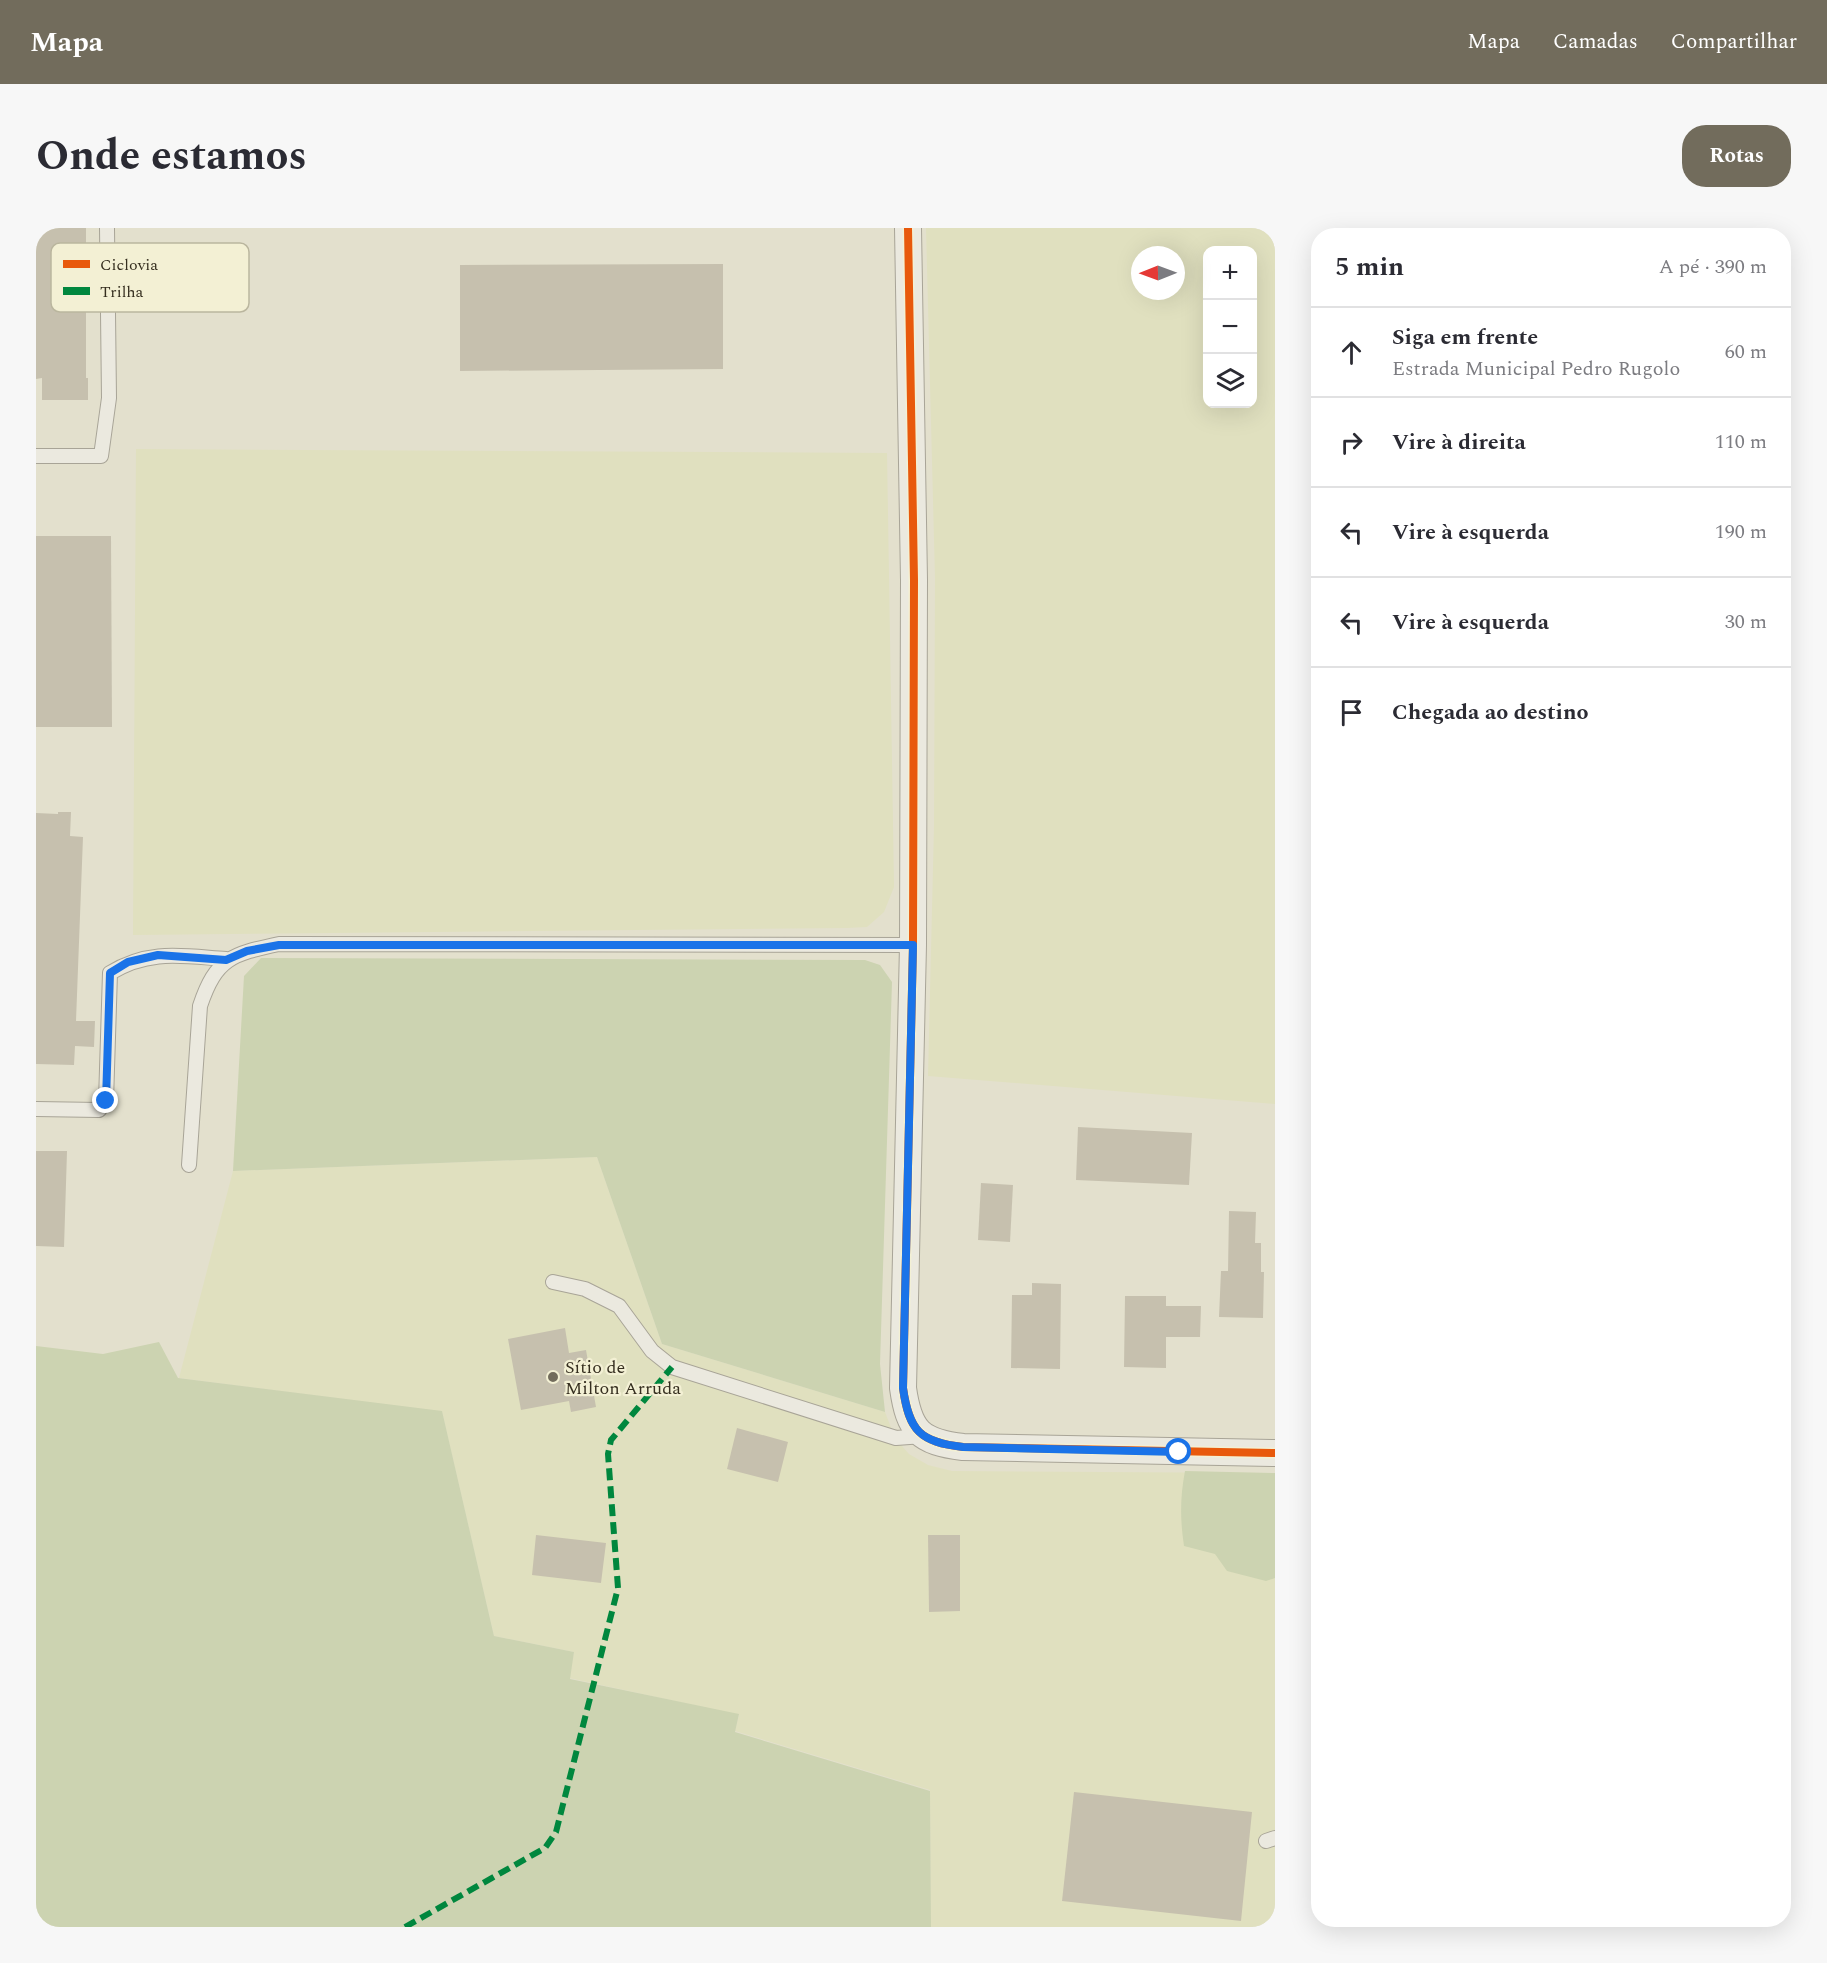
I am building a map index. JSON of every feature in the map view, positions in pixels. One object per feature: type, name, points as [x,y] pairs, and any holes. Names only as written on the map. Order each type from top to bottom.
[{"type":"street","points":[[908,228],[914,580],[913,945],[903,1388],[906,1406],[914,1425],[922,1436],[943,1444],[963,1447],[1275,1453]]},
{"type":"lane","points":[[106,228],[106,243]]},
{"type":"lane","points":[[36,456],[101,456],[109,398],[107,312]]},
{"type":"lane","points":[[36,1109],[99,1110],[106,1101],[110,973],[128,962],[158,955],[226,960],[247,951],[279,945],[913,945]]},
{"type":"lane","points":[[189,1165],[200,1006],[207,984],[226,960]]},
{"type":"lane","points":[[553,1281],[585,1289],[619,1306],[652,1351],[672,1367],[896,1438],[922,1436]]},
{"type":"green space","points":[[926,228],[1275,228],[1275,1104],[928,1076],[934,826],[935,578]]},
{"type":"green space","points":[[136,449],[887,453],[894,887],[884,912],[867,927],[847,928],[133,935]]},
{"type":"green space","points":[[261,958],[865,960],[880,965],[892,982],[880,1364],[885,1412],[662,1344],[597,1157],[233,1171],[244,976]]},
{"type":"green space","points":[[597,1157],[662,1344],[885,1412],[895,1438],[909,1454],[928,1465],[952,1471],[1275,1473],[1275,1927],[931,1927],[930,1790],[735,1731],[739,1715],[569,1678],[574,1652],[494,1636],[442,1412],[179,1378],[233,1171]]},
{"type":"green space","points":[[159,1342],[178,1378],[442,1411],[494,1636],[574,1652],[570,1679],[739,1714],[735,1732],[930,1791],[931,1927],[36,1927],[36,1346],[103,1354]]},
{"type":"green space","points":[[1185,1471],[1275,1473],[1275,1578],[1266,1581],[1227,1571],[1215,1554],[1184,1546],[1181,1508]]},
{"type":"building","points":[[36,228],[86,228],[86,243],[51,243],[51,312],[86,312],[88,400],[42,400],[42,378],[36,379]]},
{"type":"building","points":[[723,264],[723,369],[460,371],[460,265]]},
{"type":"building","points":[[36,536],[111,536],[112,727],[36,727]]},
{"type":"building","points":[[58,812],[71,812],[70,836],[83,837],[76,1021],[95,1021],[94,1047],[75,1046],[74,1065],[36,1064],[36,813],[58,814]]},
{"type":"building","points":[[1078,1127],[1192,1133],[1189,1185],[1076,1180]]},
{"type":"building","points":[[36,1151],[67,1151],[64,1247],[36,1246]]},
{"type":"building","points":[[981,1183],[1013,1185],[1010,1242],[978,1240]]},
{"type":"building","points":[[1229,1211],[1256,1212],[1255,1243],[1261,1243],[1261,1272],[1264,1272],[1263,1318],[1219,1317],[1221,1271],[1228,1271]]},
{"type":"building","points":[[1032,1283],[1061,1284],[1060,1369],[1011,1368],[1012,1295],[1032,1295]]},
{"type":"building","points":[[1125,1296],[1166,1296],[1166,1306],[1201,1306],[1200,1337],[1166,1337],[1166,1368],[1124,1367]]},
{"type":"building","name":"Sítio de Milton Arruda","points":[[565,1328],[569,1353],[586,1350],[596,1407],[571,1412],[569,1401],[521,1410],[508,1339]]},
{"type":"building","points":[[737,1428],[788,1442],[778,1482],[727,1469]]},
{"type":"building","points":[[536,1535],[606,1543],[601,1583],[532,1575]]},
{"type":"building","points":[[928,1535],[960,1535],[960,1611],[929,1612]]},
{"type":"building","points":[[1074,1792],[1252,1812],[1241,1921],[1062,1901]]},
{"type":"marked path","points":[[405,1927],[545,1848],[556,1832],[618,1588],[608,1454],[611,1440],[672,1367]]},
{"type":"cycle path","points":[[908,228],[914,580],[913,945],[903,1388],[909,1415],[919,1432],[927,1437],[936,1442],[963,1447],[1275,1453]]},
{"type":"place","name":"Sítio de Milton Arruda","points":[[553,1377]]},
{"type":"route","points":[[106,1101],[110,973],[128,962],[158,955],[226,960],[247,951],[279,945],[913,945],[903,1388],[906,1406],[914,1425],[922,1436],[943,1444],[963,1447],[1179,1452]]}]
